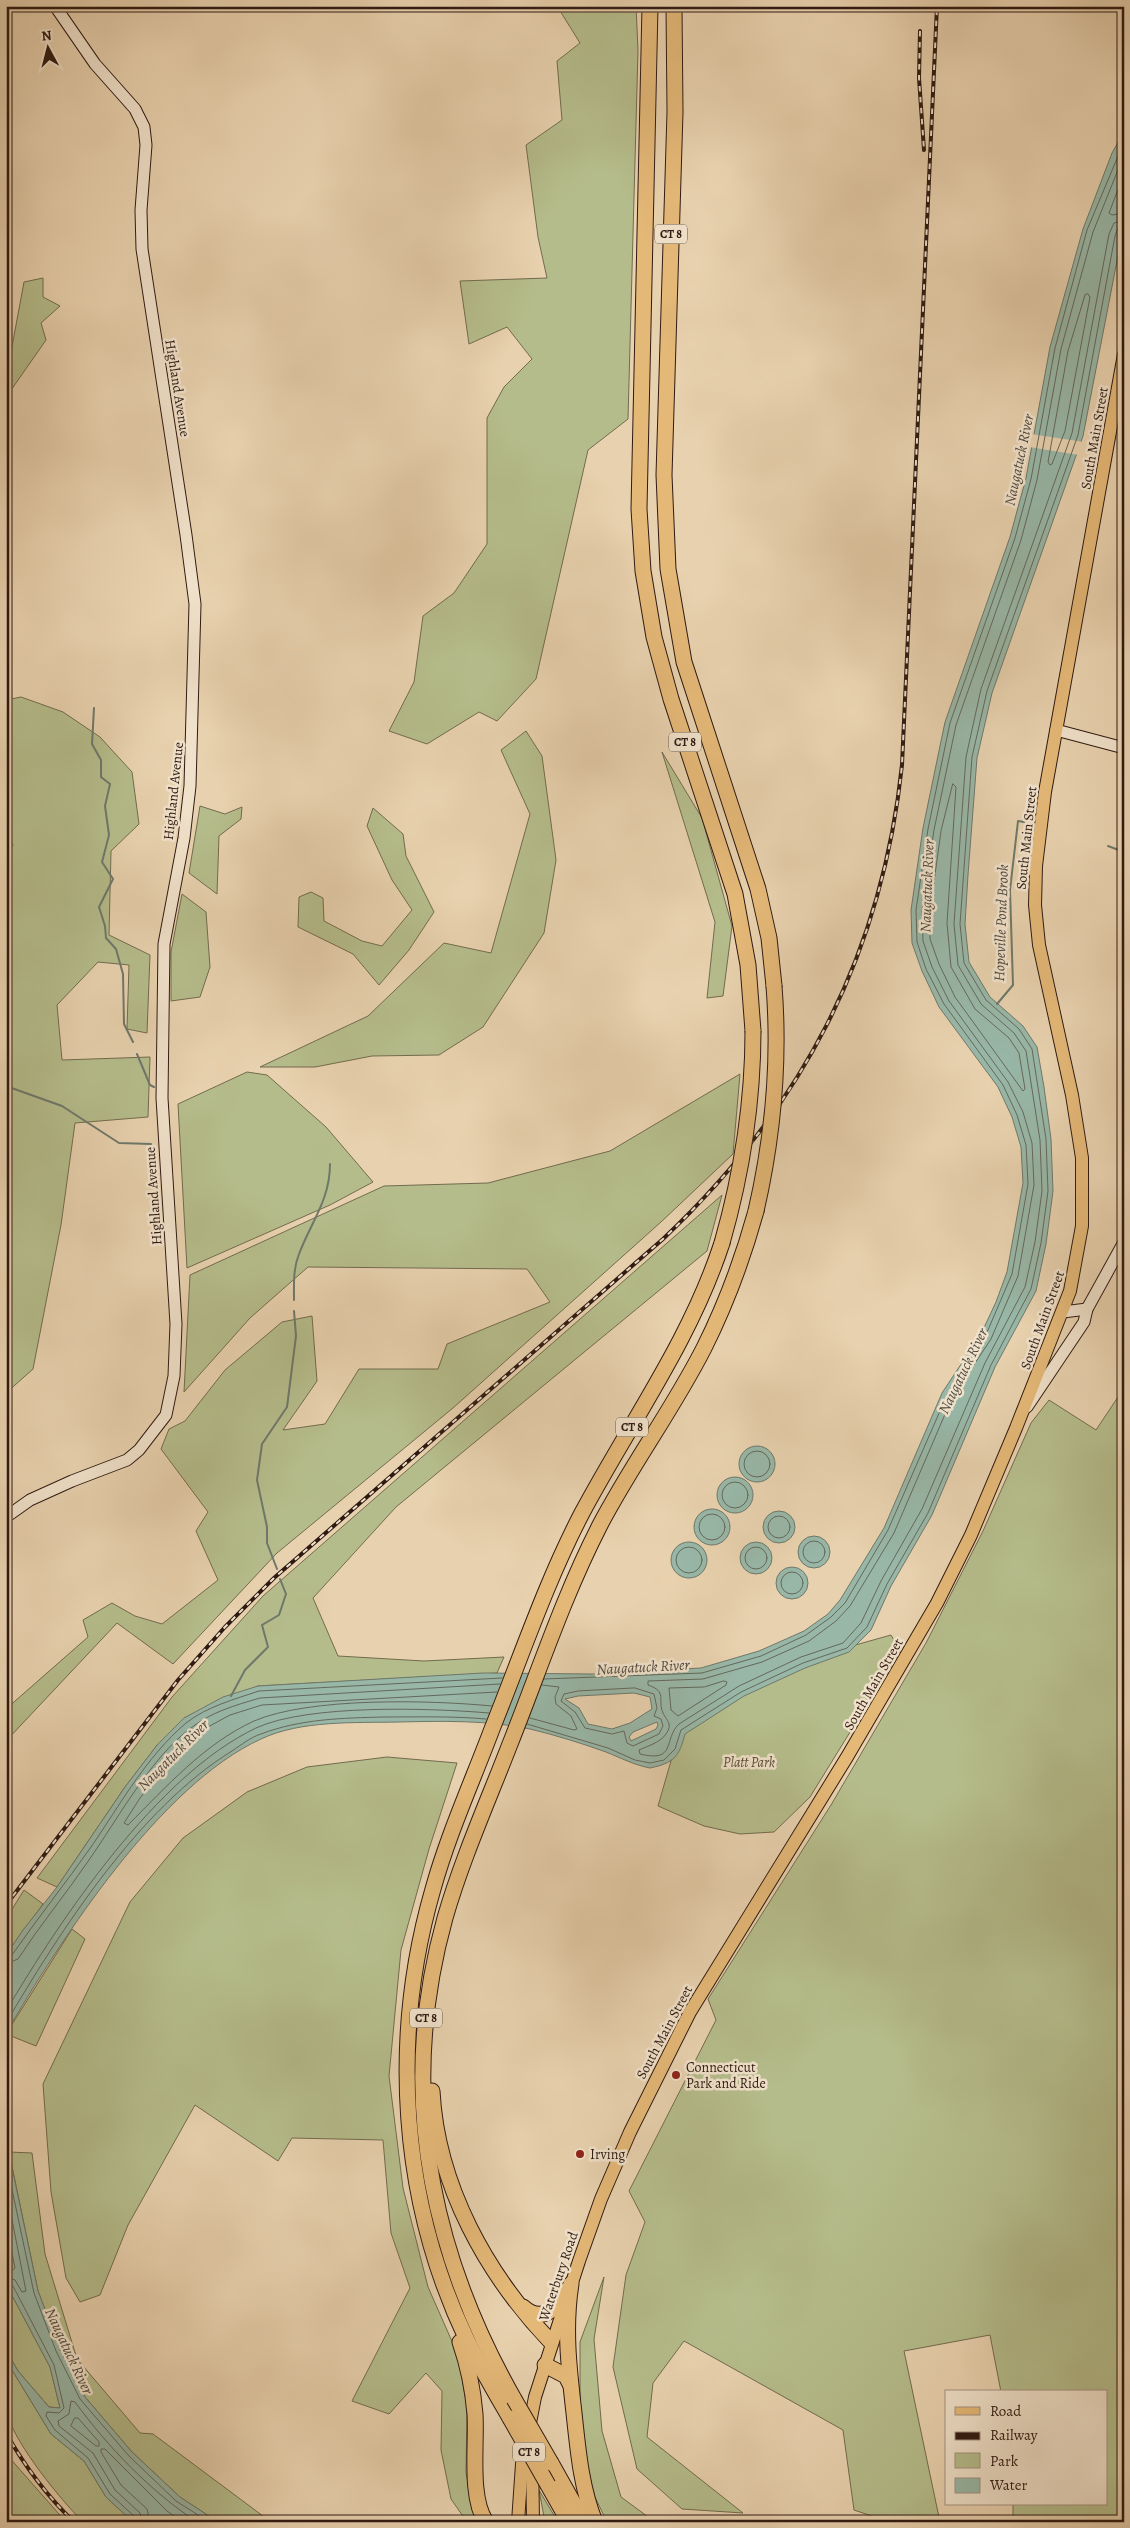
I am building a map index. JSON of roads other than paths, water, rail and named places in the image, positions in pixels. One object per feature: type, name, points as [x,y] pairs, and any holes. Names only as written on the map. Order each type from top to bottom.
[{"type":"highway","name":"CT 8","points":[[569,2522],[467,2339],[447,2292],[431,2244],[419,2193],[411,2142],[407,2066],[409,2014],[416,1964],[426,1913],[440,1864],[559,1560],[582,1513],[689,1327],[722,1244],[735,1194],[747,1132],[752,1082],[753,1031],[748,965],[735,894],[671,699],[654,637],[641,540],[640,449],[650,88],[650,6]]},
{"type":"highway","name":"CT 8","points":[[584,2522],[479,2333],[460,2287],[442,2232],[431,2183],[423,2116],[423,2066],[430,1991],[439,1942],[455,1886],[561,1614],[601,1523],[714,1328],[742,1258],[756,1211],[767,1160],[774,1110],[776,1044],[774,986],[764,913],[752,864],[694,693],[677,632],[665,538],[665,441],[675,112],[674,6]]},
{"type":"highway","points":[[439,1942],[431,2051],[432,2096],[437,2129],[450,2182],[484,2255],[513,2296],[552,2342]]},
{"type":"highway","points":[[431,2244],[441,2288],[461,2344],[470,2378],[475,2413],[477,2494],[480,2511],[486,2522]]},
{"type":"highway","points":[[513,2296],[526,2310],[542,2315],[559,2305],[571,2284]]},
{"type":"highway","points":[[571,2284],[566,2330],[571,2386],[581,2475],[595,2522]]},
{"type":"highway","points":[[545,2364],[566,2376],[571,2386]]},
{"type":"main road","name":"Highland Avenue","points":[[6,1517],[30,1500],[127,1460],[139,1450],[166,1415],[174,1376],[176,1324],[162,1098],[164,944],[184,838],[191,774],[195,672],[194,590],[142,249],[140,210],[146,154],[145,132],[135,109],[95,64],[55,6]]},
{"type":"main road","name":"South Main Street","points":[[601,2199],[636,2117],[690,2012],[856,1743],[937,1603],[970,1535],[1024,1410],[1073,1282],[1081,1234],[1082,1164],[1072,1094],[1041,955],[1035,891],[1040,825],[1124,354]]},
{"type":"main road","points":[[1056,730],[1124,748]]},
{"type":"main road","points":[[1024,1410],[1084,1322],[1087,1309],[1124,1242]]},
{"type":"main road","points":[[1063,1312],[1087,1309]]},
{"type":"main road","name":"Waterbury Road","points":[[518,2522],[518,2490],[532,2409],[571,2284],[601,2199]]},
{"type":"main road","name":"Waterbury Road","points":[[533,2522],[533,2452],[545,2364]]},
{"type":"water","name":"Naugatuck River","points":[[1124,132],[1124,225],[1083,436],[992,693],[977,758],[965,924],[969,962],[990,997],[1023,1026],[1037,1047],[1051,1139],[1053,1191],[1046,1244],[1036,1291],[995,1367],[932,1515],[891,1586],[871,1630],[849,1652],[805,1668],[744,1696],[685,1734],[678,1754],[674,1758],[665,1764],[650,1768],[587,1745],[549,1734],[514,1726],[481,1723],[431,1721],[328,1724],[293,1728],[261,1739],[223,1761],[186,1791],[150,1827],[84,1911],[6,2033],[6,1955],[57,1887],[125,1787],[158,1744],[184,1718],[223,1697],[258,1686],[483,1673],[593,1674],[701,1668],[759,1651],[804,1631],[828,1614],[840,1600],[884,1528],[942,1393],[981,1334],[996,1302],[1007,1272],[1023,1183],[1021,1147],[1012,1117],[998,1087],[939,1007],[922,971],[912,943],[911,910],[923,828],[945,722],[1010,537],[1026,478],[1050,347],[1083,229],[1112,153]],"holes":[[[634,1693],[650,1697],[652,1709],[630,1723],[612,1729],[588,1724],[579,1708],[565,1699],[578,1696]],[[657,1722],[656,1729],[631,1741],[629,1737],[633,1732]]]},
{"type":"water","points":[[757,1446],[764,1447],[770,1451],[774,1457],[774,1471],[770,1477],[764,1481],[757,1482],[750,1481],[744,1477],[740,1471],[739,1464],[740,1457],[744,1451],[750,1447]]},
{"type":"water","points":[[735,1477],[742,1478],[748,1482],[752,1488],[752,1502],[748,1508],[742,1512],[735,1513],[728,1512],[722,1508],[718,1502],[717,1495],[718,1488],[722,1482],[728,1478]]},
{"type":"water","points":[[712,1509],[719,1510],[725,1514],[729,1520],[729,1534],[725,1540],[719,1544],[712,1545],[705,1544],[699,1540],[695,1534],[694,1527],[695,1520],[699,1514],[705,1510]]},
{"type":"water","points":[[779,1511],[785,1512],[790,1516],[794,1521],[794,1533],[790,1538],[785,1542],[779,1543],[773,1542],[768,1538],[764,1533],[763,1527],[764,1521],[768,1516],[773,1512]]},
{"type":"water","points":[[814,1536],[820,1537],[825,1541],[829,1546],[829,1558],[825,1563],[820,1567],[814,1568],[808,1567],[803,1563],[799,1558],[798,1552],[799,1546],[803,1541],[808,1537]]},
{"type":"water","points":[[689,1542],[696,1543],[702,1547],[706,1553],[706,1567],[702,1573],[696,1577],[689,1578],[682,1577],[676,1573],[672,1567],[671,1560],[672,1553],[676,1547],[682,1543]]},
{"type":"water","points":[[756,1542],[762,1543],[767,1547],[771,1552],[771,1564],[767,1569],[762,1573],[756,1574],[750,1573],[745,1569],[741,1564],[740,1558],[741,1552],[745,1547],[750,1543]]},
{"type":"water","points":[[792,1567],[798,1568],[803,1572],[807,1577],[807,1589],[803,1594],[798,1598],[792,1599],[786,1598],[781,1594],[777,1589],[776,1583],[777,1577],[781,1572],[786,1568]]},
{"type":"water","points":[[6,2139],[38,2291],[60,2349],[85,2397],[132,2452],[180,2497],[218,2522],[133,2522],[106,2497],[84,2461],[51,2434],[6,2360],[6,2350],[18,2371],[49,2407],[60,2408],[50,2367],[6,2284]]},
{"type":"waterway","points":[[94,708],[92,744],[101,760],[101,777],[110,784],[105,806],[109,835],[102,862],[113,879],[99,907],[105,926],[106,938],[116,949],[123,974],[124,1024],[133,1042]]},
{"type":"waterway","name":"Hopeville Pond Brook","points":[[997,1004],[1013,985],[1010,890],[1018,821],[1024,822]]},
{"type":"waterway","name":"Hopeville Pond Brook","points":[[1108,846],[1124,852]]},
{"type":"waterway","points":[[137,1054],[150,1085],[154,1087]]},
{"type":"waterway","points":[[6,1086],[62,1106],[119,1143],[151,1144]]},
{"type":"waterway","points":[[294,1300],[294,1277],[297,1260],[327,1189],[330,1164]]},
{"type":"waterway","points":[[277,1569],[267,1543],[267,1527],[257,1480],[262,1444],[287,1407],[296,1336],[294,1311]]},
{"type":"waterway","points":[[231,1696],[245,1670],[268,1647],[262,1625],[279,1615],[286,1594],[280,1579]]},
{"type":"railway","points":[[6,1905],[178,1680],[225,1627],[274,1578],[663,1239],[712,1189],[756,1136],[794,1082],[827,1024],[854,964],[876,901],[892,835],[902,765],[937,6]]},
{"type":"railway","points":[[920,31],[919,78],[924,150]]},
{"type":"railway","points":[[6,2433],[37,2480],[74,2522]]},
{"type":"place","name":"Connecticut Park and Ride","points":[[676,2075]]},
{"type":"place","name":"Irving","points":[[580,2154]]},
{"type":"park label","name":"Platt Park","points":[[749,1762]]}]
